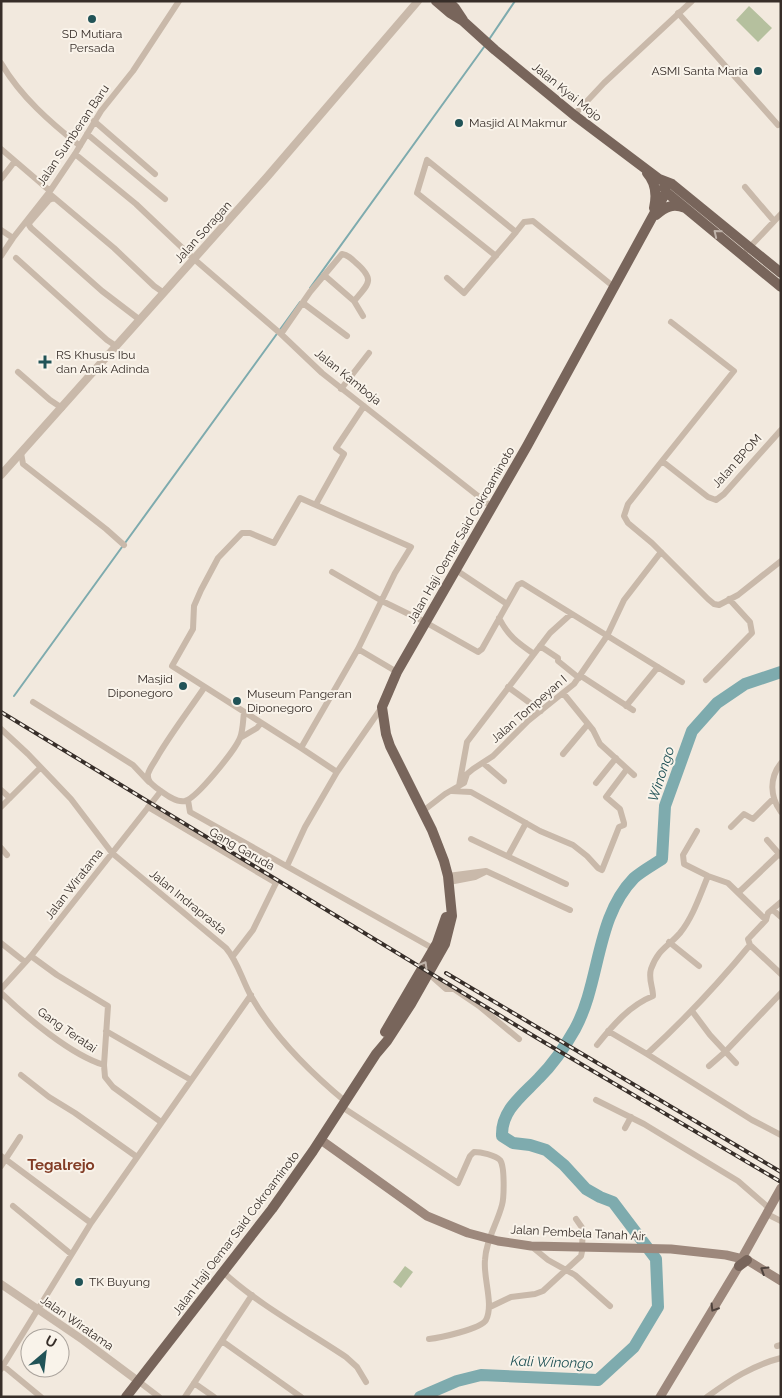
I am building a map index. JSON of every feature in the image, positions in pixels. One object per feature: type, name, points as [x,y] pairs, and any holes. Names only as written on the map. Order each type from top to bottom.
[{"type":"main road","points":[[436,1],[450,13],[463,20]]},
{"type":"main road","points":[[448,1],[463,20]]},
{"type":"main road","name":"Jalan Kyai Mojo","points":[[463,20],[489,44],[574,114],[642,166],[689,210],[746,251],[781,273]]},
{"type":"main road","points":[[642,166],[652,178],[654,185],[656,199],[651,219]]},
{"type":"main road","name":"Jalan Kyai Mojo","points":[[662,184],[670,189],[678,189],[746,251],[781,287]]},
{"type":"main road","name":"Jalan Haji Oemar Said Cokroaminoto","points":[[126,1397],[272,1210],[321,1140],[376,1054],[391,1036],[442,952],[448,937],[452,916],[448,879],[438,843],[390,746],[386,734],[382,707],[397,672],[492,507],[659,205],[662,184]]},
{"type":"main road","points":[[651,219],[662,210],[673,205],[689,210]]},
{"type":"main road","name":"Jalan Haji Oemar Said Cokroaminoto","points":[[376,1054],[383,1036],[441,935],[450,904]]},
{"type":"main road","name":"Jalan Pembela Tanah Air","points":[[321,1140],[427,1216],[447,1226],[488,1239],[531,1246],[671,1249],[714,1253],[743,1261]]},
{"type":"main road","points":[[660,1397],[743,1261],[781,1188]]},
{"type":"main road","points":[[770,1212],[781,1200]]},
{"type":"main road","points":[[743,1261],[781,1281]]},
{"type":"street","name":"Jalan Sumberan Baru","points":[[1,256],[49,192],[75,154],[94,121],[180,1]]},
{"type":"street","name":"Jalan Soragan","points":[[1,476],[194,259],[418,1]]},
{"type":"street","points":[[574,114],[604,83],[692,1]]},
{"type":"street","points":[[678,13],[778,125]]},
{"type":"street","points":[[1,63],[11,80],[44,116],[80,146]]},
{"type":"street","points":[[94,121],[156,174]]},
{"type":"street","points":[[87,134],[165,199]]},
{"type":"street","points":[[1,149],[54,198],[164,293]]},
{"type":"street","name":"Jalan Kamboja","points":[[75,154],[136,204],[194,259],[280,333],[341,389],[492,507]]},
{"type":"street","points":[[496,256],[417,193],[427,160],[516,232]]},
{"type":"street","points":[[1,179],[16,161]]},
{"type":"street","points":[[746,187],[774,222]]},
{"type":"street","points":[[54,198],[49,200],[30,222],[31,228],[102,292],[140,320]]},
{"type":"street","points":[[746,251],[781,214]]},
{"type":"street","points":[[447,278],[464,293],[516,232],[529,220],[537,223],[614,287]]},
{"type":"street","points":[[1,230],[13,238]]},
{"type":"street","points":[[280,333],[324,275],[343,254],[348,256],[368,274],[368,280],[364,288],[354,301]]},
{"type":"street","points":[[16,258],[116,346]]},
{"type":"street","points":[[324,275],[354,301],[363,316]]},
{"type":"street","points":[[303,303],[347,336]]},
{"type":"street","points":[[671,322],[734,371],[628,504],[624,516],[628,523],[661,552],[714,604],[719,604],[738,595],[781,561]]},
{"type":"street","points":[[341,389],[369,353]]},
{"type":"street","points":[[18,372],[62,408]]},
{"type":"street","points":[[316,504],[344,454],[336,448],[364,406]]},
{"type":"street","name":"Jalan BPOM","points":[[662,461],[704,494],[716,500],[724,494],[781,430]]},
{"type":"street","points":[[21,453],[23,464],[124,545]]},
{"type":"street","points":[[301,748],[358,649],[395,573],[411,547],[300,498],[274,543],[250,533],[242,533],[218,558],[197,598],[191,632],[172,666],[337,772]]},
{"type":"street","name":"Jalan Tompeyan I","points":[[423,811],[464,783],[467,774],[483,763],[541,711],[571,688],[606,636],[624,600],[661,552]]},
{"type":"street","points":[[456,570],[507,604]]},
{"type":"street","points":[[332,572],[382,601],[425,622],[474,651],[479,651],[518,585],[520,583],[524,584],[682,682]]},
{"type":"street","points":[[706,680],[752,633],[750,622],[730,599]]},
{"type":"street","points":[[459,786],[467,742],[552,631],[571,614]]},
{"type":"street","points":[[499,618],[505,631],[534,654]]},
{"type":"street","points":[[540,646],[558,658],[558,661],[580,677],[633,710]]},
{"type":"street","points":[[358,649],[397,672]]},
{"type":"street","points":[[626,706],[658,668]]},
{"type":"street","points":[[508,687],[541,711]]},
{"type":"street","points":[[150,783],[148,778],[150,770],[204,688]]},
{"type":"street","points":[[563,693],[588,724],[600,744],[634,775]]},
{"type":"street","points":[[33,702],[133,765],[150,783],[178,801],[188,800],[211,778],[240,738],[257,728],[260,722]]},
{"type":"street","points":[[286,866],[304,827],[337,772],[382,707]]},
{"type":"street","points":[[240,738],[244,712]]},
{"type":"street","points":[[563,754],[588,724]]},
{"type":"street","name":"Jalan Indraprasta","points":[[2,729],[75,804],[112,853],[209,932],[233,956],[251,995],[267,1020],[344,1105],[458,1183],[472,1154],[480,1152],[499,1160],[502,1167],[504,1187],[502,1205],[488,1239]]},
{"type":"street","points":[[596,783],[616,758]]},
{"type":"street","points":[[483,763],[504,780]]},
{"type":"street","points":[[781,763],[773,777],[774,798],[781,812]]},
{"type":"street","points":[[1,807],[40,768]]},
{"type":"street","points":[[451,791],[471,792],[526,823],[573,845],[598,868],[603,870],[619,827],[624,825],[620,809],[606,797],[627,769]]},
{"type":"street","points":[[1,790],[10,798]]},
{"type":"street","name":"Jalan Wiratama","points":[[1,989],[31,956],[161,791]]},
{"type":"street","points":[[731,827],[744,814],[753,819],[774,798]]},
{"type":"street","points":[[188,800],[190,812],[434,949]]},
{"type":"street","name":"Gang Garuda","points":[[148,807],[276,882],[253,930],[233,956]]},
{"type":"street","points":[[508,856],[526,823]]},
{"type":"street","points":[[697,831],[685,851],[683,861],[686,865],[728,883],[766,920]]},
{"type":"street","points":[[470,839],[566,884]]},
{"type":"street","points":[[738,894],[780,855],[767,840]]},
{"type":"street","points":[[1,848],[8,855]]},
{"type":"street","points":[[448,879],[475,878],[486,871],[570,910]]},
{"type":"street","points":[[597,1045],[613,1025],[642,1000],[653,996],[650,980],[651,968],[659,952],[680,932],[686,923],[708,876]]},
{"type":"street","points":[[781,902],[767,915],[766,920],[748,939],[750,946],[781,974]]},
{"type":"street","points":[[773,910],[781,917]]},
{"type":"street","points":[[670,942],[699,966]]},
{"type":"street","points":[[1,943],[25,962]]},
{"type":"street","points":[[647,1054],[719,984],[750,946]]},
{"type":"street","points":[[31,956],[57,975],[108,1006],[104,1065]]},
{"type":"street","points":[[429,974],[446,989],[454,988],[479,1006],[519,1039]]},
{"type":"street","name":"Gang Teratai","points":[[1,993],[64,1044],[90,1061],[104,1065],[109,1083],[161,1122]]},
{"type":"street","points":[[709,1066],[725,1052],[781,993]]},
{"type":"street","points":[[41,1397],[2,1366],[91,1223],[136,1156],[251,995]]},
{"type":"street","points":[[692,1012],[736,1063]]},
{"type":"street","points":[[608,1031],[752,1120],[781,1134]]},
{"type":"street","points":[[106,1032],[191,1080]]},
{"type":"street","points":[[21,1075],[49,1097],[136,1156]]},
{"type":"street","points":[[596,1100],[631,1117],[738,1181],[781,1221]]},
{"type":"street","points":[[625,1128],[631,1117]]},
{"type":"street","points":[[1,1166],[4,1158],[20,1137]]},
{"type":"street","points":[[4,1158],[91,1223]]},
{"type":"street","points":[[12,1206],[71,1254]]},
{"type":"street","points":[[490,1307],[511,1297],[543,1291],[581,1256],[583,1229],[576,1219]]},
{"type":"street","points":[[429,1339],[448,1336],[482,1324],[486,1320],[490,1307],[484,1260],[488,1239]]},
{"type":"street","points":[[531,1246],[548,1260],[575,1275],[610,1306]]},
{"type":"street","points":[[222,1272],[252,1295],[346,1357],[358,1367],[366,1382]]},
{"type":"street","name":"Jalan Wiratama","points":[[1,1284],[83,1340],[138,1381]]},
{"type":"street","points":[[185,1397],[252,1295]]},
{"type":"street","points":[[222,1342],[301,1397]]},
{"type":"street","points":[[707,1397],[728,1381],[749,1369],[781,1358]]},
{"type":"street","points":[[138,1381],[159,1397]]},
{"type":"street","points":[[194,1383],[214,1397]]},
{"type":"green space","points":[[749,6],[772,28],[758,42],[736,20]]},
{"type":"green space","points":[[405,1266],[413,1272],[401,1288],[393,1282]]},
{"type":"waterway","points":[[488,41],[515,1]]},
{"type":"waterway","points":[[310,288],[484,47]]},
{"type":"waterway","points":[[125,543],[300,302]]},
{"type":"waterway","points":[[14,696],[122,547]]},
{"type":"waterway","name":"Kali Winongo","points":[[420,1397],[457,1381],[481,1375],[598,1380],[634,1347],[658,1307],[656,1259],[613,1202],[586,1189],[564,1165],[546,1150],[530,1145],[513,1143],[502,1136],[503,1127],[505,1118],[514,1104],[549,1067],[575,1029],[590,991],[605,931],[621,894],[634,878],[662,859],[665,806],[692,731],[717,703],[745,684],[781,672]]},
{"type":"railway","points":[[1,712],[537,1038],[781,1182]]},
{"type":"railway","points":[[446,973],[781,1172]]},
{"type":"place","name":"SD Mutiara Persada","points":[[92,19]]},
{"type":"place","name":"ASMI Santa Maria","points":[[758,71]]},
{"type":"place","name":"Masjid Al Makmur","points":[[459,123]]},
{"type":"place","name":"RS Khusus Ibu dan Anak Adinda","points":[[45,362]]},
{"type":"place","name":"Masjid Diponegoro","points":[[183,686]]},
{"type":"place","name":"Museum Pangeran Diponegoro","points":[[237,701]]},
{"type":"place","name":"TK Buyung","points":[[79,1282]]},
{"type":"district","name":"Tegalrejo","points":[[61,1165]]},
{"type":"water label","name":"Winongo","points":[[661,774]]}]
